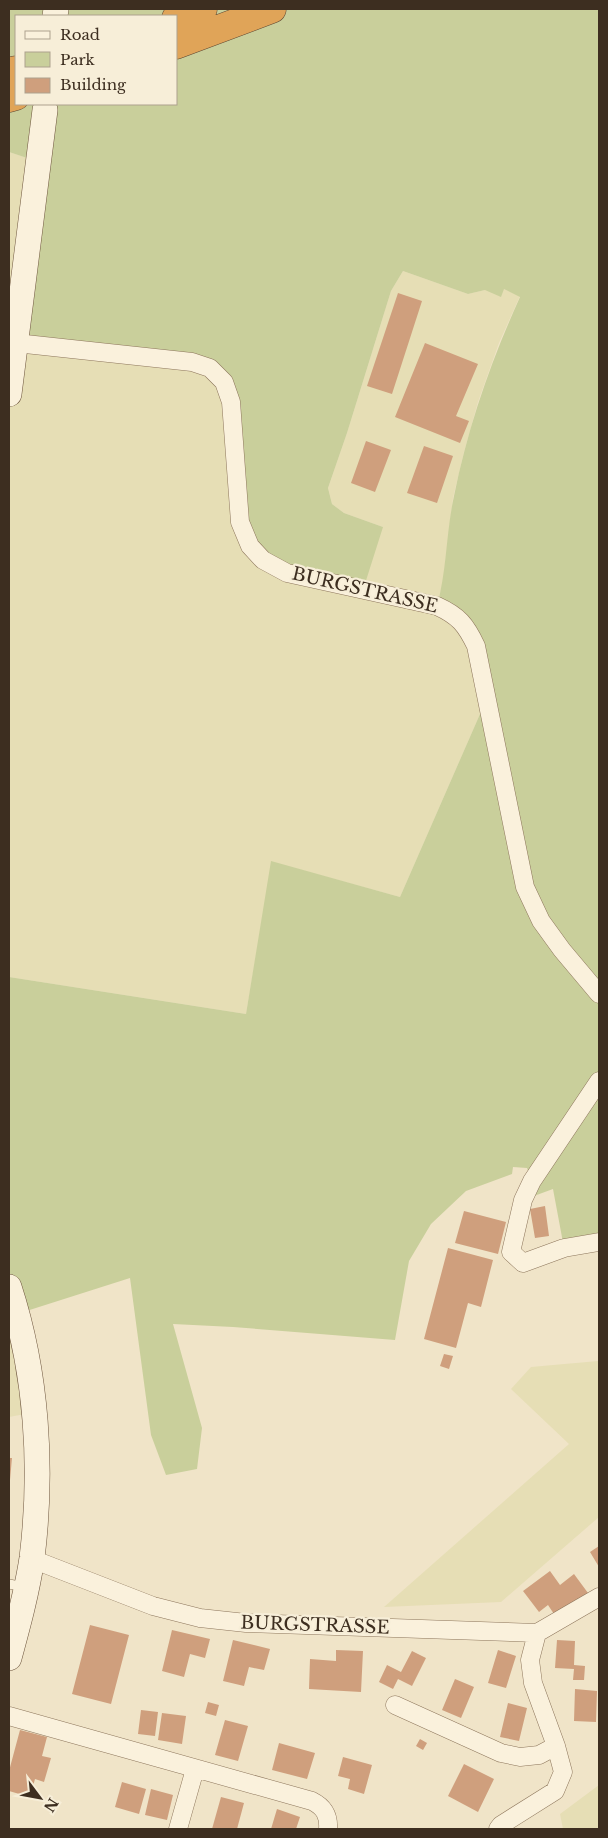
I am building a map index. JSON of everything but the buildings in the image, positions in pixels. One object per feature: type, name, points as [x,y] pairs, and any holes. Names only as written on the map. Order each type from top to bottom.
[{"type":"highway","points":[[178,17],[203,9]]},
{"type":"highway","points":[[178,44],[272,9]]},
{"type":"street","points":[[9,394],[45,110]]},
{"type":"street","name":"BURGSTRASSE","points":[[16,343],[192,362],[210,368],[224,382],[231,402],[240,522],[250,546],[263,560],[286,573],[437,606],[454,613],[468,628],[476,646],[525,887],[541,921],[562,950],[599,994]]},
{"type":"street","points":[[599,1081],[532,1181],[523,1200],[511,1252],[523,1263],[564,1248],[599,1242]]},
{"type":"street","points":[[9,1287],[29,1368],[35,1421],[36,1494],[32,1559],[18,1586],[9,1658]]},
{"type":"street","name":"BURGSTRASSE","points":[[32,1559],[153,1606],[200,1618],[246,1623],[536,1633]]},
{"type":"street","points":[[498,1829],[501,1825],[555,1791],[563,1772],[556,1746],[533,1683],[530,1660],[536,1633],[599,1597]]},
{"type":"street","points":[[395,1705],[501,1753],[520,1758],[539,1755],[556,1746]]},
{"type":"street","points":[[9,1716],[312,1801],[324,1810],[327,1816],[328,1829]]},
{"type":"street","points":[[178,1829],[195,1768]]},
{"type":"shaded area","points":[[9,152],[39,162],[192,362],[224,382],[240,522],[383,527],[344,513],[332,504],[328,488],[391,291],[403,271],[468,294],[485,290],[504,289],[520,296],[499,343],[478,402],[464,452],[453,498],[443,583],[437,605],[468,628],[487,698],[400,897],[272,862],[246,1014],[9,977]]},
{"type":"shaded area","points":[[9,1287],[36,1412],[9,1417]]},
{"type":"shaded area","points":[[599,1359],[599,1517],[501,1602],[384,1607],[569,1444],[511,1389],[531,1367],[598,1361]]},
{"type":"shaded area","points":[[599,1785],[599,1829],[563,1829],[560,1814]]},
{"type":"green space","points":[[9,9],[599,9],[599,1242],[564,1248],[553,1189],[523,1200],[532,1181],[527,1168],[513,1167],[512,1174],[466,1191],[431,1224],[409,1261],[395,1340],[173,1324],[202,1428],[197,1469],[166,1475],[151,1435],[130,1278],[17,1314],[9,1287],[9,977],[246,1014],[271,861],[400,897],[487,698],[476,646],[437,606],[443,579],[451,510],[466,444],[481,394],[499,345],[520,297],[504,289],[501,297],[485,290],[468,294],[403,271],[391,291],[328,488],[332,504],[344,513],[383,527],[363,590],[287,573],[250,546],[231,402],[210,368],[16,343],[39,162],[9,152]]}]
